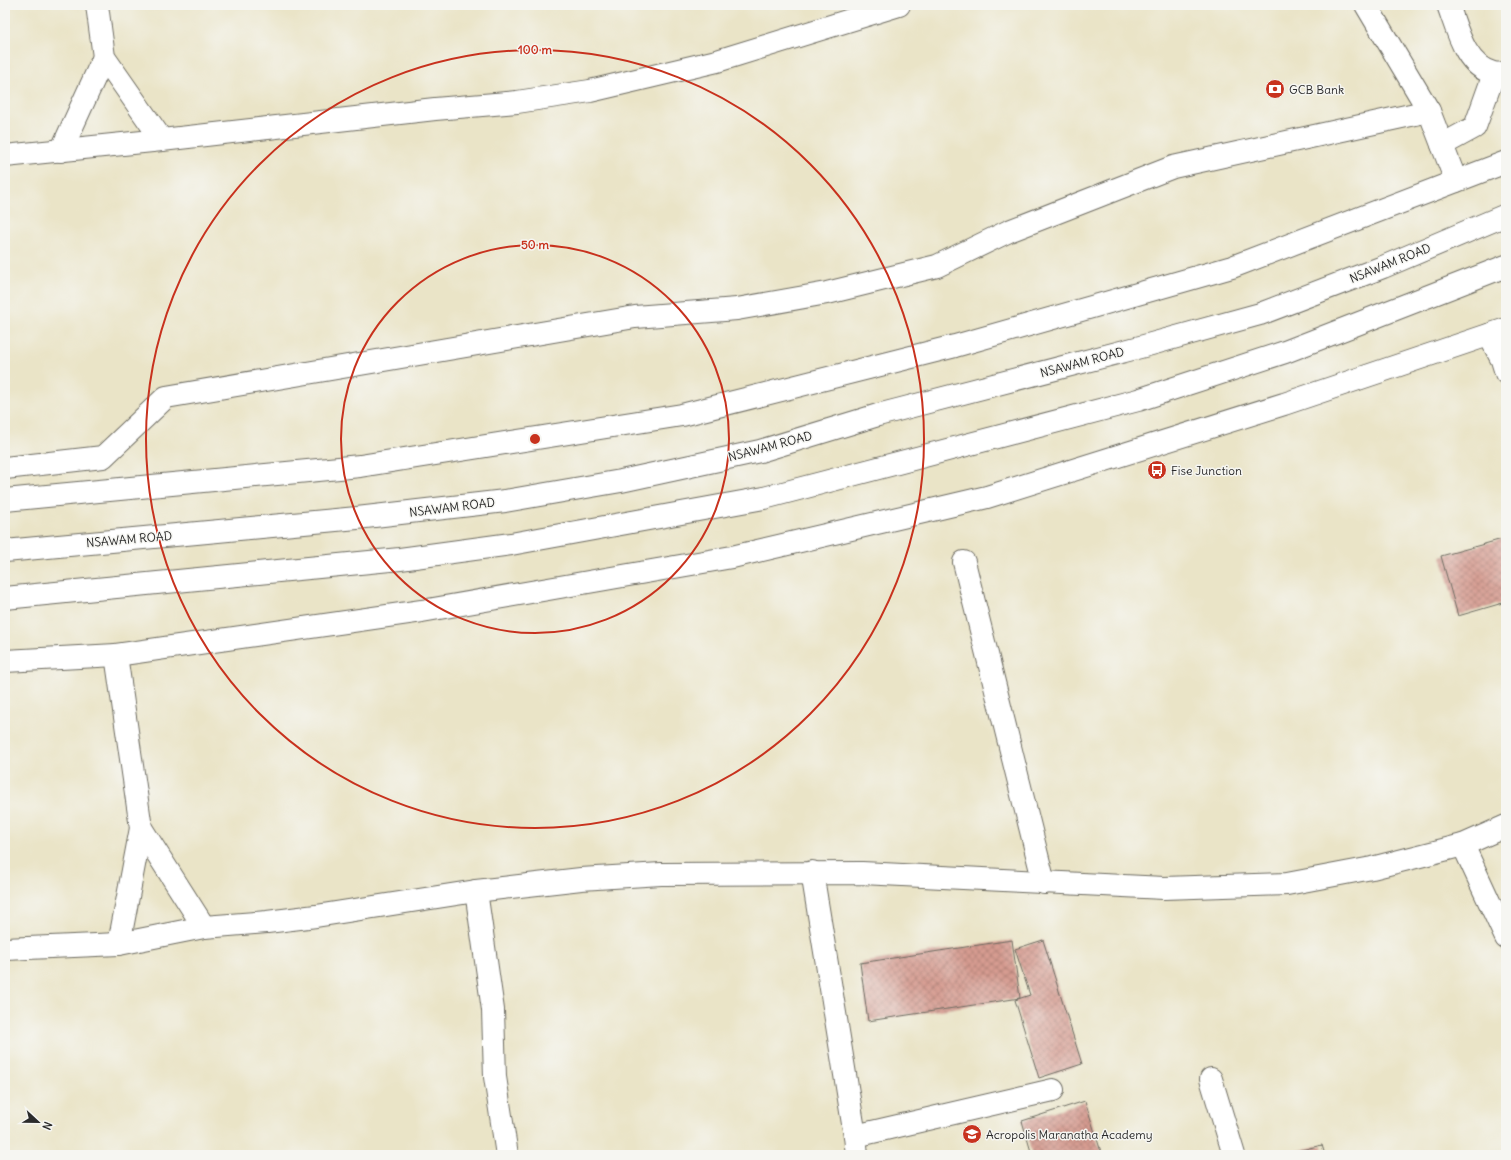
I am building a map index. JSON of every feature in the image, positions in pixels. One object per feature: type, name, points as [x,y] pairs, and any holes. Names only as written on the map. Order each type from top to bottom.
[{"type":"main road","points":[[97,5],[104,57],[162,140]]},
{"type":"main road","points":[[5,156],[427,110],[517,102],[590,91],[716,61],[899,5]]},
{"type":"main road","points":[[1366,5],[1429,111],[1456,181]]},
{"type":"main road","points":[[1442,145],[1475,127],[1500,73],[1482,68],[1468,54],[1448,5]]},
{"type":"main road","points":[[61,151],[104,57]]},
{"type":"main road","points":[[5,468],[103,457],[166,397],[635,317],[737,310],[827,293],[937,266],[1009,231],[1172,167],[1429,111]]},
{"type":"main road","points":[[5,500],[360,466],[682,416],[955,346],[1232,267],[1506,162]]},
{"type":"main road","name":"NSAWAM ROAD","points":[[5,551],[357,518],[505,501],[621,481],[760,451],[878,415],[1144,346],[1260,314],[1383,267],[1506,216]]},
{"type":"main road","points":[[5,598],[408,558],[510,544],[764,498],[1138,400],[1285,352],[1506,266]]},
{"type":"main road","points":[[5,661],[116,655],[422,611],[732,557],[987,497],[1284,404],[1497,332],[1504,364]]},
{"type":"main road","points":[[964,562],[1044,883]]},
{"type":"main road","points":[[116,655],[141,828],[119,944]]},
{"type":"main road","points":[[5,949],[119,944],[204,927],[268,922],[316,916],[476,891],[581,879],[662,874],[812,872],[862,873],[1164,888],[1287,884],[1372,868],[1464,844],[1506,826]]},
{"type":"main road","points":[[141,828],[204,927]]},
{"type":"main road","points":[[1464,844],[1506,938]]},
{"type":"main road","points":[[812,872],[856,1145],[1054,1090]]},
{"type":"main road","points":[[476,891],[493,1010],[495,1077],[507,1155]]},
{"type":"main road","points":[[1211,1079],[1234,1155]]},
{"type":"building","points":[[1506,538],[1506,602],[1458,616],[1441,556]]},
{"type":"building","points":[[1012,940],[1020,998],[868,1021],[860,963]]},
{"type":"building","points":[[1043,940],[1082,1064],[1039,1078],[1015,1000],[1030,995],[1015,949]]},
{"type":"building","points":[[1085,1101],[1102,1155],[1063,1155],[1062,1153],[1057,1155],[1032,1155],[1022,1121]]},
{"type":"building","points":[[1322,1145],[1325,1155],[1284,1155],[1284,1154]]},
{"type":"place","name":"GCB Bank","points":[[1275,89]]},
{"type":"place","name":"Fise Junction","points":[[1157,470]]},
{"type":"place","name":"Acropolis Maranatha Academy","points":[[972,1134]]}]
